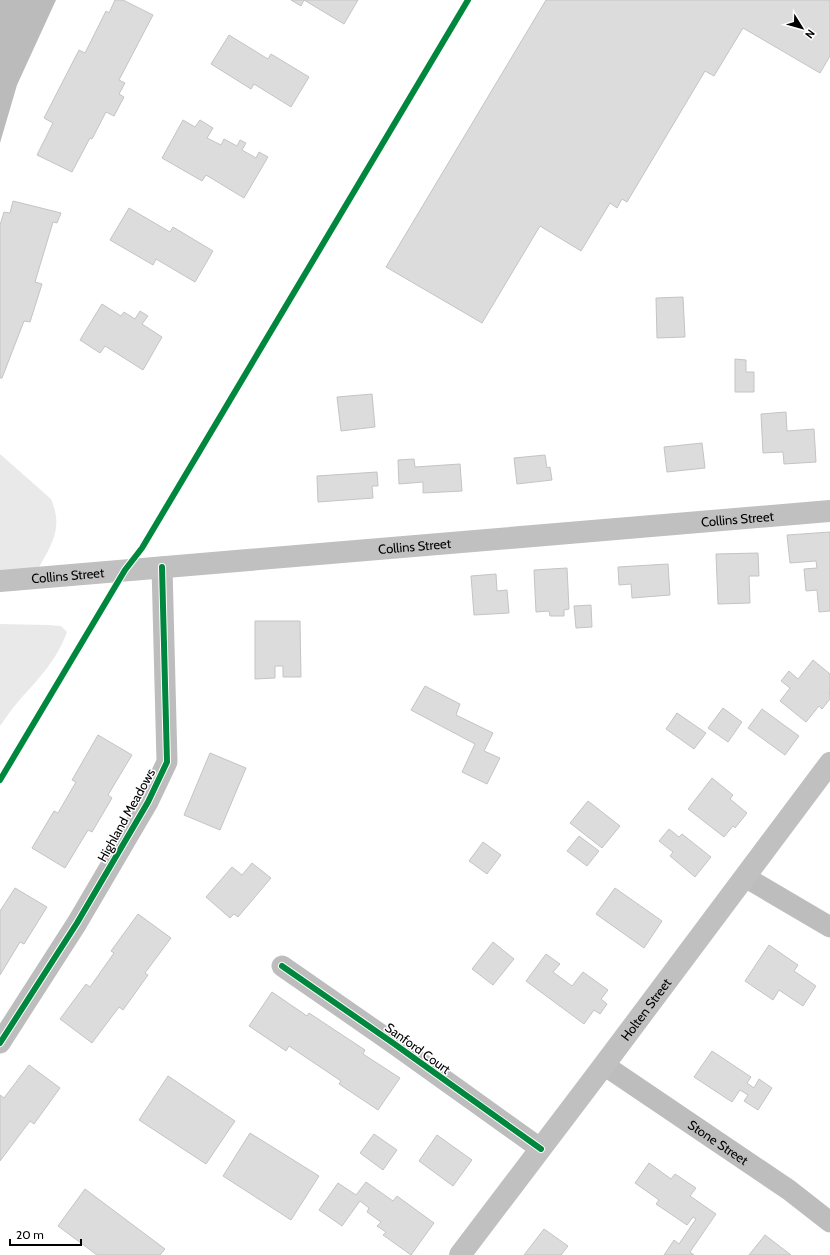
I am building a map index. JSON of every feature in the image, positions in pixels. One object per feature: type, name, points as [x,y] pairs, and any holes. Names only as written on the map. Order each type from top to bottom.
[{"type":"main road","name":"Collins Street","points":[[0,581],[830,510]]},
{"type":"main road","name":"Holten Street","points":[[460,1255],[830,763]]},
{"type":"street","name":"Highland Meadows","points":[[0,1043],[77,923],[148,802],[167,762],[162,567]]},
{"type":"street","points":[[745,877],[830,927]]},
{"type":"street","name":"Sanford Court","points":[[282,966],[394,1043],[541,1149]]},
{"type":"street","name":"Stone Street","points":[[604,1065],[788,1190],[830,1222]]},
{"type":"shaded area","points":[[0,0],[56,0],[17,85],[0,143]]},
{"type":"shaded area","points":[[0,454],[51,499],[55,510],[56,528],[54,536],[51,545],[37,571],[0,575]]},
{"type":"shaded area","points":[[0,624],[61,626],[67,632],[63,643],[52,662],[0,726]]},
{"type":"building","points":[[115,0],[123,0],[153,15],[119,80],[125,83],[119,94],[124,97],[114,116],[106,112],[72,172],[37,155],[53,123],[44,118],[79,50],[85,53],[106,11],[109,13]]},
{"type":"building","points":[[291,0],[304,0],[301,6]]},
{"type":"building","points":[[304,0],[358,0],[344,24]]},
{"type":"building","points":[[546,0],[830,0],[830,56],[820,73],[743,28],[714,76],[705,71],[627,202],[622,199],[617,208],[610,203],[581,251],[540,226],[482,323],[386,267]]},
{"type":"building","points":[[229,35],[268,59],[271,54],[309,77],[291,107],[254,84],[251,89],[211,64]]},
{"type":"building","points":[[183,120],[195,127],[200,120],[213,128],[207,138],[221,145],[224,139],[237,146],[240,140],[246,143],[242,150],[256,158],[259,152],[268,157],[244,198],[206,175],[202,181],[162,158]]},
{"type":"building","points":[[13,201],[61,213],[57,223],[53,222],[35,282],[42,284],[30,322],[24,321],[2,378],[0,378],[0,225],[4,212],[10,213]]},
{"type":"building","points":[[129,208],[170,232],[173,227],[213,251],[195,282],[156,259],[153,265],[110,240]]},
{"type":"building","points":[[683,297],[685,337],[657,338],[656,298]]},
{"type":"building","points":[[102,304],[121,316],[124,312],[135,319],[140,311],[148,316],[142,324],[162,337],[143,370],[105,346],[100,353],[80,340]]},
{"type":"building","points":[[735,359],[746,360],[746,372],[754,372],[754,392],[735,392]]},
{"type":"building","points":[[372,394],[375,427],[341,431],[337,397]]},
{"type":"building","points":[[786,412],[787,431],[814,429],[816,462],[784,464],[783,452],[763,453],[761,414]]},
{"type":"building","points":[[702,443],[705,468],[667,472],[664,447]]},
{"type":"building","points":[[545,455],[547,468],[550,467],[552,480],[517,484],[514,458]]},
{"type":"building","points":[[414,459],[415,467],[460,464],[462,491],[423,493],[423,482],[399,484],[398,460]]},
{"type":"building","points":[[377,472],[378,486],[372,486],[373,498],[318,502],[317,476]]},
{"type":"building","points":[[830,532],[830,611],[819,612],[817,590],[806,591],[804,569],[817,568],[816,561],[790,563],[787,535]]},
{"type":"building","points":[[758,553],[759,576],[749,576],[750,603],[718,604],[716,554]]},
{"type":"building","points":[[668,564],[670,595],[632,598],[631,584],[619,585],[618,567]]},
{"type":"building","points":[[567,568],[569,609],[564,610],[564,616],[550,616],[549,611],[536,612],[534,570]]},
{"type":"building","points":[[496,574],[497,591],[507,590],[509,613],[474,615],[471,576]]},
{"type":"building","points":[[591,605],[592,627],[576,628],[574,606]]},
{"type":"building","points":[[255,621],[300,621],[301,677],[283,677],[283,666],[275,666],[275,678],[255,679]]},
{"type":"building","points":[[813,660],[830,674],[830,699],[822,709],[819,706],[806,722],[780,701],[790,688],[781,681],[789,671],[798,679]]},
{"type":"building","points":[[425,686],[460,704],[456,715],[493,733],[484,751],[500,758],[487,784],[462,772],[475,744],[411,710]]},
{"type":"building","points":[[723,708],[742,722],[728,742],[708,728]]},
{"type":"building","points":[[762,709],[799,736],[785,755],[748,728]]},
{"type":"building","points":[[677,713],[706,733],[694,749],[666,729]]},
{"type":"building","points":[[98,735],[132,755],[108,795],[112,798],[92,832],[88,830],[65,868],[32,848],[54,811],[58,813],[76,782],[72,780]]},
{"type":"building","points":[[210,753],[246,768],[220,830],[184,815]]},
{"type":"building","points":[[712,778],[733,795],[730,799],[747,813],[735,828],[733,826],[724,837],[688,809]]},
{"type":"building","points":[[588,801],[620,826],[602,848],[570,823]]},
{"type":"building","points":[[669,829],[679,837],[682,834],[711,857],[695,877],[670,856],[673,852],[659,841]]},
{"type":"building","points":[[579,836],[599,851],[587,866],[567,851]]},
{"type":"building","points":[[483,842],[501,855],[487,874],[469,861]]},
{"type":"building","points":[[252,863],[271,878],[238,917],[234,914],[230,918],[206,897],[232,867],[242,875]]},
{"type":"building","points":[[15,888],[47,907],[24,944],[20,942],[0,975],[0,911]]},
{"type":"building","points":[[615,888],[662,921],[644,948],[596,914]]},
{"type":"building","points":[[138,914],[171,938],[145,973],[148,975],[123,1010],[119,1007],[92,1043],[60,1019],[86,984],[90,987],[114,953],[111,951]]},
{"type":"building","points":[[493,942],[514,959],[493,985],[472,969]]},
{"type":"building","points":[[769,945],[798,965],[794,971],[816,986],[803,1006],[779,990],[773,1000],[745,981]]},
{"type":"building","points":[[546,954],[560,964],[553,972],[572,986],[583,972],[608,990],[601,999],[607,1004],[600,1014],[594,1010],[584,1024],[526,981]]},
{"type":"building","points":[[272,992],[307,1016],[309,1013],[365,1050],[363,1054],[400,1078],[378,1110],[339,1084],[341,1081],[289,1046],[286,1051],[249,1026]]},
{"type":"building","points":[[712,1051],[751,1077],[747,1083],[754,1088],[759,1079],[772,1088],[758,1110],[744,1101],[748,1095],[740,1090],[732,1102],[694,1077]]},
{"type":"building","points":[[29,1065],[60,1088],[34,1124],[30,1121],[0,1161],[0,1095],[4,1098]]},
{"type":"building","points":[[168,1076],[235,1121],[206,1164],[139,1120]]},
{"type":"building","points":[[250,1133],[319,1176],[291,1220],[223,1176]]},
{"type":"building","points":[[374,1134],[397,1150],[383,1170],[360,1153]]},
{"type":"building","points":[[437,1135],[472,1160],[453,1186],[419,1161]]},
{"type":"building","points":[[649,1163],[671,1179],[675,1174],[696,1188],[690,1196],[716,1214],[690,1252],[694,1255],[664,1255],[674,1240],[679,1244],[696,1219],[693,1217],[687,1225],[656,1204],[659,1200],[635,1183]]},
{"type":"building","points":[[366,1182],[393,1201],[397,1196],[434,1223],[411,1255],[383,1235],[386,1232],[377,1226],[381,1222],[367,1212],[369,1208],[360,1201],[342,1226],[319,1210],[338,1183],[356,1195]]},
{"type":"building","points":[[85,1189],[165,1249],[160,1255],[97,1255],[58,1226]]},
{"type":"building","points":[[544,1229],[568,1246],[561,1255],[524,1255]]},
{"type":"building","points":[[765,1235],[791,1255],[749,1255]]},
{"type":"cycle path","points":[[0,780],[125,570],[142,548],[468,0]]},
{"type":"cycle path","points":[[0,1043],[77,923],[148,802],[167,762],[162,567]]},
{"type":"cycle path","points":[[282,966],[541,1149]]}]
